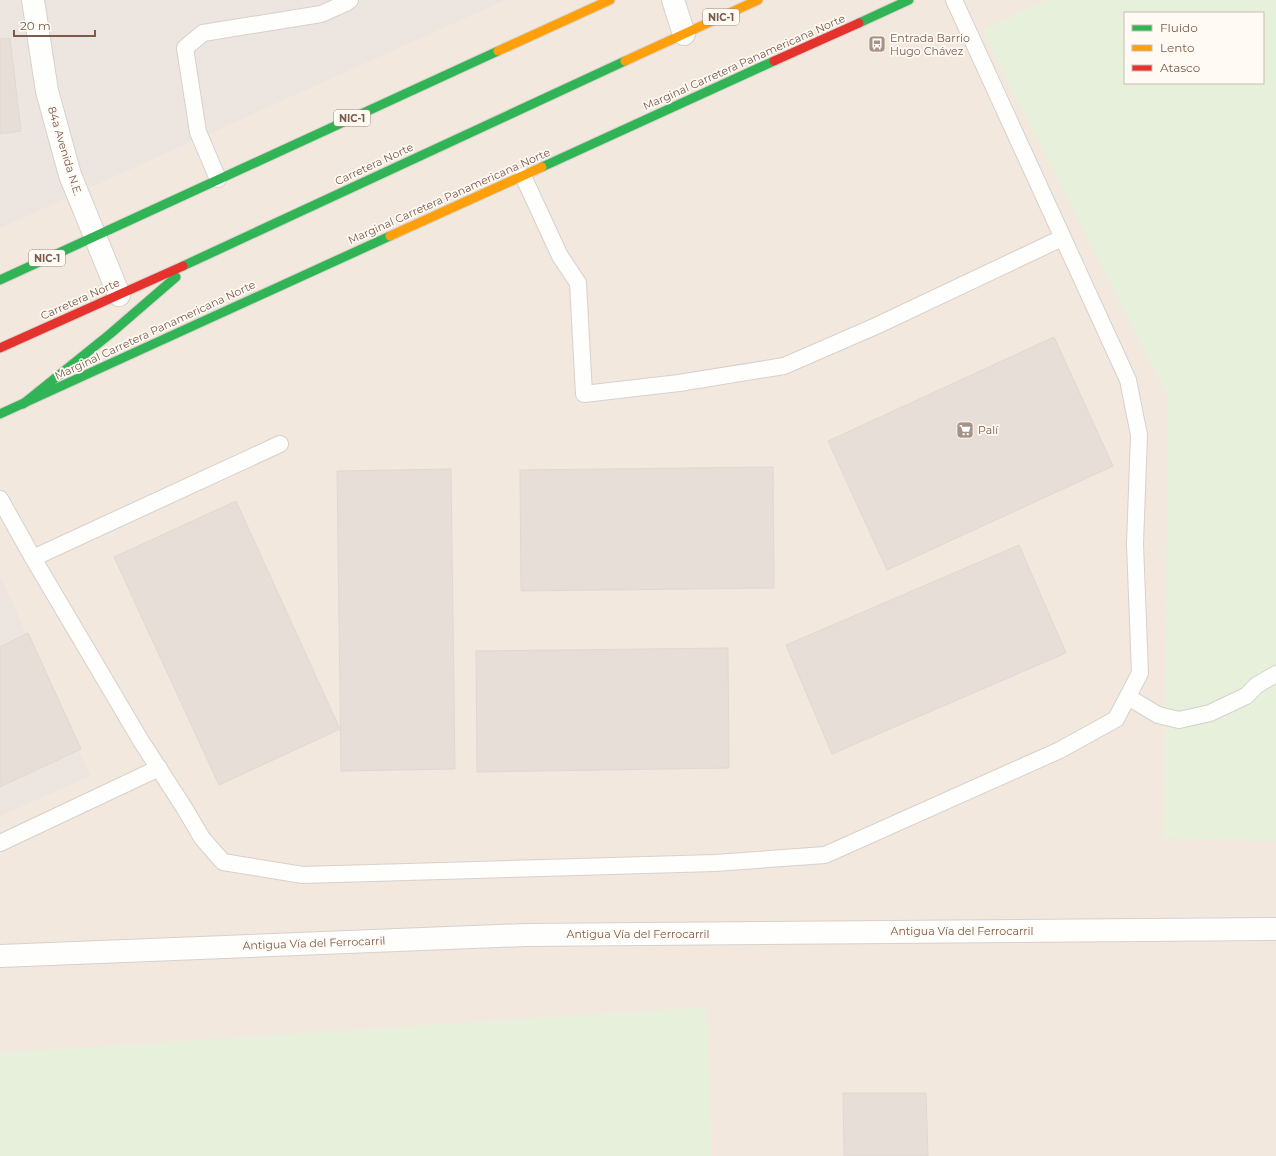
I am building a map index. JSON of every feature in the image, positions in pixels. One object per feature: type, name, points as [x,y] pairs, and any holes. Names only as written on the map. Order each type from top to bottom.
[{"type":"main road","name":"NIC-1","points":[[0,280],[610,0]]},
{"type":"main road","name":"Carretera Norte","points":[[0,348],[193,262],[493,121],[758,0]]},
{"type":"main road","name":"Marginal Carretera Panamericana Norte","points":[[0,414],[909,0]]},
{"type":"main road","points":[[23,404],[110,334],[193,262]]},
{"type":"street","name":"84a Avenida N.E.","points":[[33,0],[47,91],[70,175],[119,295]]},
{"type":"street","points":[[673,0],[684,34]]},
{"type":"street","name":"Antigua Vía del Ferrocarril","points":[[0,956],[525,935],[1276,929]]},
{"type":"lane","points":[[218,179],[198,132],[185,48],[203,33],[321,14],[350,0]]},
{"type":"lane","points":[[0,499],[141,741],[202,838],[223,862],[303,875],[731,862],[825,855],[1060,750],[1116,720],[1140,673],[1135,544],[1139,435],[1128,380],[954,0]]},
{"type":"lane","points":[[523,176],[560,256],[578,283],[584,394],[680,383],[784,366],[876,326],[1062,238]]},
{"type":"lane","points":[[33,558],[280,444]]},
{"type":"lane","points":[[1128,697],[1158,715],[1179,720],[1210,714],[1246,696],[1257,685],[1276,674]]},
{"type":"lane","points":[[0,843],[159,768]]},
{"type":"shaded area","points":[[0,0],[1276,0],[1276,1156],[0,1156]]},
{"type":"shaded area","points":[[0,0],[505,0],[0,228]]},
{"type":"shaded area","points":[[0,576],[90,776],[0,816]]},
{"type":"green space","points":[[1048,0],[1276,0],[1276,841],[1164,838],[1168,397],[982,30]]},
{"type":"green space","points":[[706,1007],[712,1156],[0,1156],[0,1053]]},
{"type":"building","points":[[10,38],[21,131],[0,134],[0,39]]},
{"type":"building","points":[[1054,337],[1113,466],[887,570],[828,441]]},
{"type":"building","points":[[773,467],[774,588],[521,591],[520,470]]},
{"type":"building","points":[[451,469],[455,769],[341,771],[337,471]]},
{"type":"building","points":[[236,501],[340,729],[219,785],[114,557]]},
{"type":"building","points":[[1019,545],[1066,653],[832,754],[786,645]]},
{"type":"building","points":[[28,633],[81,749],[0,787],[0,647]]},
{"type":"building","points":[[728,648],[729,768],[477,772],[476,651]]},
{"type":"building","points":[[843,1093],[926,1093],[928,1156],[844,1156]]},
{"type":"traffic: fast","points":[[859,23],[909,0]]},
{"type":"traffic: fast","points":[[0,280],[498,51]]},
{"type":"traffic: fast","points":[[183,266],[625,61]]},
{"type":"traffic: fast","points":[[542,167],[774,61]]},
{"type":"traffic: fast","points":[[0,414],[390,236]]},
{"type":"traffic: fast","points":[[23,404],[110,334],[176,277]]},
{"type":"traffic: slow","points":[[498,51],[610,0]]},
{"type":"traffic: slow","points":[[625,61],[758,0]]},
{"type":"traffic: slow","points":[[390,236],[542,167]]},
{"type":"traffic: jam","points":[[774,61],[859,23]]},
{"type":"traffic: jam","points":[[0,348],[183,266]]},
{"type":"place","name":"Entrada Barrio Hugo Chávez","points":[[877,44]]},
{"type":"place","name":"Palí","points":[[965,430]]}]
